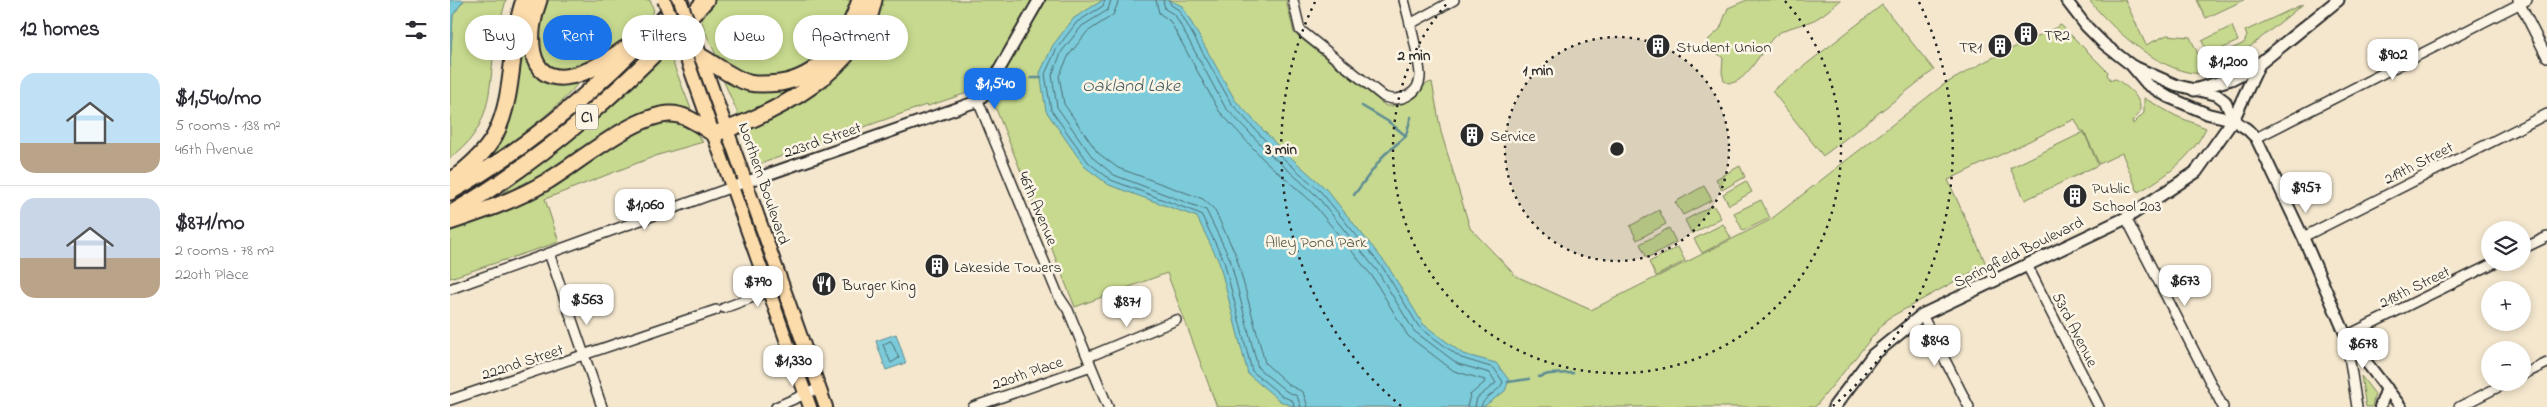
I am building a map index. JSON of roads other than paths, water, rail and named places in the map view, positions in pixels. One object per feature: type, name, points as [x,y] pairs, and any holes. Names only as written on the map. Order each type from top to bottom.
[{"type":"highway","points":[[450,182],[470,166],[487,147],[500,124],[507,101],[517,19],[524,0]]},
{"type":"highway","points":[[539,0],[531,30],[532,50],[538,66],[552,76],[568,77],[588,71],[622,50]]},
{"type":"highway","name":"CI","points":[[667,15],[680,0]]},
{"type":"highway","name":"CI","points":[[450,214],[488,192],[535,160],[581,122],[657,52],[706,0]]},
{"type":"highway","points":[[705,59],[733,76],[751,83],[772,84],[797,79],[826,60],[839,45],[853,22],[860,0]]},
{"type":"highway","points":[[450,222],[496,206],[544,183],[645,119],[670,114],[681,116],[721,132],[751,120],[814,85],[837,67],[854,45],[874,0]]},
{"type":"highway","name":"CI","points":[[450,192],[474,178],[537,133],[623,60]]},
{"type":"main road","name":"Northern Boulevard","points":[[664,0],[721,132],[746,182],[826,407]]},
{"type":"main road","name":"Northern Boulevard","points":[[680,0],[685,15]]},
{"type":"main road","name":"Springfield Boulevard","points":[[1838,405],[1873,355],[1922,315],[2126,218],[2196,172],[2233,120],[2259,64],[2338,0]]},
{"type":"main road","name":"Northern Boulevard","points":[[703,60],[721,132],[732,187],[810,407]]},
{"type":"main road","points":[[2194,90],[2230,79],[2259,64]]},
{"type":"street","points":[[978,102],[987,91],[1038,0]]},
{"type":"street","points":[[1293,0],[1300,30],[1384,96],[1395,99],[1407,96],[1415,89],[1420,74],[1404,0]]},
{"type":"street","points":[[1410,24],[1454,0]]},
{"type":"street","points":[[2066,0],[2104,44],[2131,65],[2148,84],[2168,97],[2208,114],[2233,120],[2247,129],[2256,138],[2303,237],[2346,336],[2357,407]]},
{"type":"street","points":[[2256,138],[2522,1],[2547,57]]},
{"type":"street","points":[[2131,65],[2176,85],[2217,95],[2225,101],[2233,120]]},
{"type":"street","name":"223rd Street","points":[[450,289],[746,182],[978,102]]},
{"type":"street","name":"46th Avenue","points":[[978,102],[1058,294],[1068,310],[1108,407]]},
{"type":"street","name":"219th Street","points":[[2303,237],[2547,114]]},
{"type":"street","points":[[2126,218],[2222,407]]},
{"type":"street","points":[[2531,245],[2547,237]]},
{"type":"street","points":[[550,253],[602,407]]},
{"type":"street","name":"53rd Avenue","points":[[2027,265],[2099,407]]},
{"type":"street","name":"218th Street","points":[[2346,336],[2481,269]]},
{"type":"street","name":"222nd Street","points":[[450,400],[585,356],[783,286]]},
{"type":"street","points":[[1922,315],[1969,407]]},
{"type":"street","name":"220th Place","points":[[972,407],[1090,361],[1176,320]]},
{"type":"street","points":[[2346,336],[2401,407]]},
{"type":"street","points":[[2531,371],[2547,363]]},
{"type":"street","points":[[776,407],[820,388]]},
{"type":"street","points":[[2380,407],[2387,388]]},
{"type":"street","points":[[2459,407],[2490,391]]},
{"type":"water","points":[[450,0],[464,0],[453,15],[450,67]]},
{"type":"water","name":"Oakland Lake","points":[[1103,0],[1169,0],[1182,6],[1235,100],[1278,146],[1325,188],[1387,265],[1423,324],[1463,354],[1496,363],[1509,380],[1505,391],[1483,407],[1295,407],[1280,401],[1248,374],[1219,262],[1197,217],[1109,185],[1085,167],[1046,111],[1040,73],[1053,45],[1074,18]]},
{"type":"water","points":[[896,334],[906,363],[886,370],[876,341]]},
{"type":"waterway","points":[[1031,78],[1041,78]]},
{"type":"waterway","points":[[1354,195],[1384,155],[1406,136],[1389,122],[1362,106]]},
{"type":"waterway","points":[[1406,135],[1411,117]]},
{"type":"waterway","points":[[1539,377],[1549,374],[1573,373]]},
{"type":"waterway","points":[[1508,382],[1529,379]]},
{"type":"place","name":"TR2","points":[[2026,34]]},
{"type":"place","name":"Student Union","points":[[1658,46]]},
{"type":"place","name":"TR1","points":[[2000,46]]},
{"type":"place","name":"Service","points":[[1472,135]]},
{"type":"place","name":"Public School 203","points":[[2075,196]]},
{"type":"place","name":"Lakeside Towers","points":[[937,266]]},
{"type":"place","name":"Burger King","points":[[824,284]]},
{"type":"park label","name":"Alley Pond Park","points":[[1316,241]]}]
